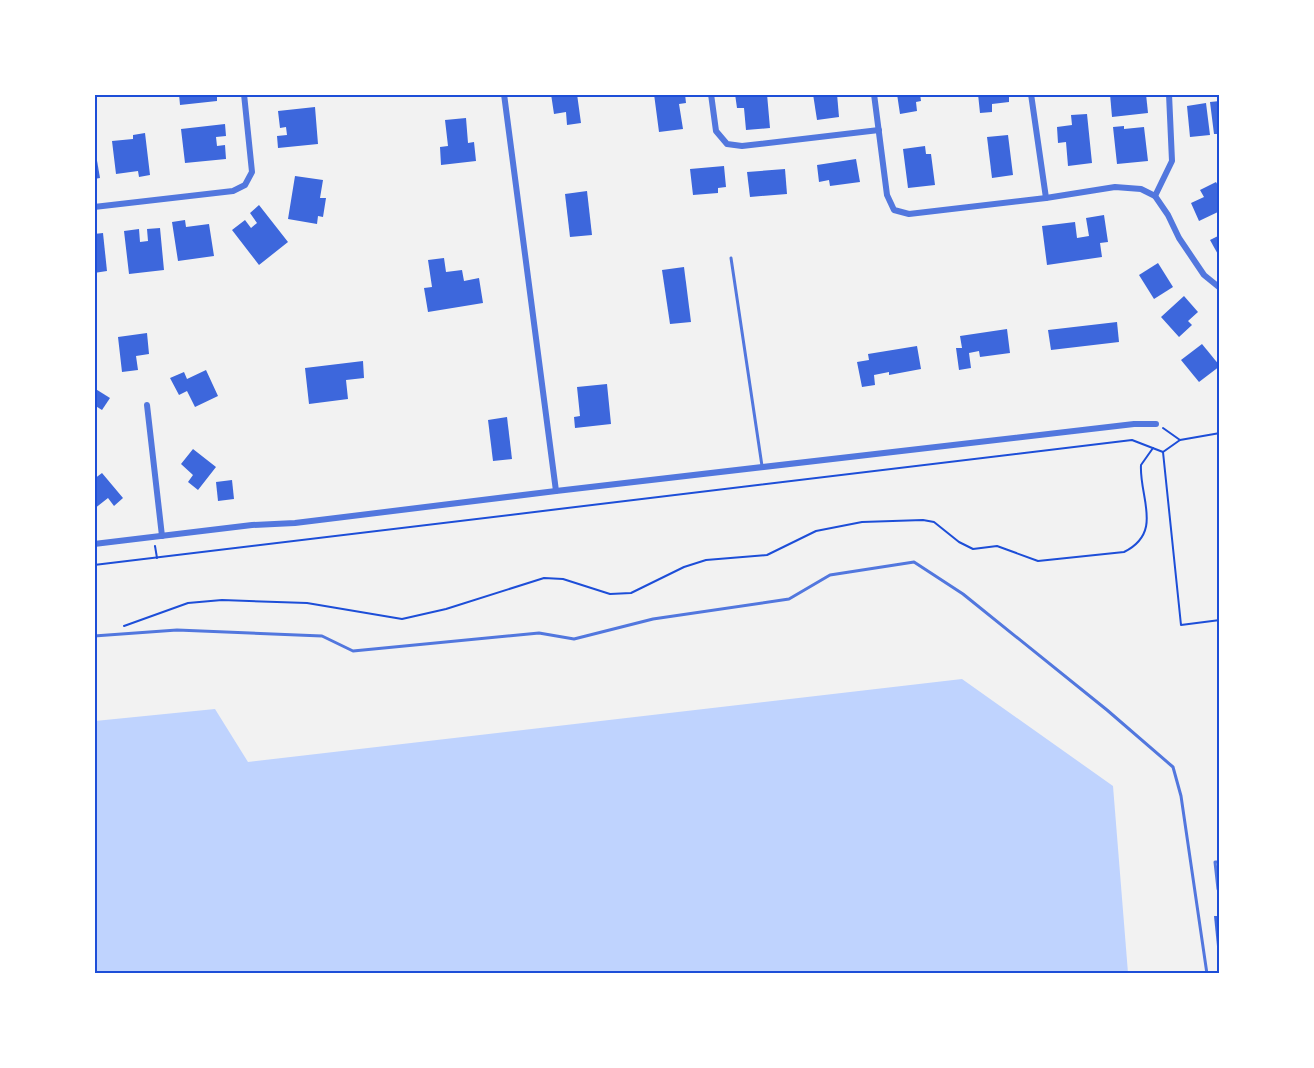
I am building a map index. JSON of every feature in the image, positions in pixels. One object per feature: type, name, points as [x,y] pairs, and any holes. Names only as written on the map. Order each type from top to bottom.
[{"type":"street","points":[[94,207],[233,191],[245,185],[252,172],[244,94]]},
{"type":"street","points":[[504,94],[556,491]]},
{"type":"street","points":[[711,94],[716,131],[727,144],[742,146],[879,130]]},
{"type":"street","points":[[874,94],[887,195],[894,210],[909,214],[1046,198],[1115,187],[1141,189],[1155,196],[1204,275],[1220,288]]},
{"type":"street","points":[[1031,94],[1046,198]]},
{"type":"street","points":[[1155,196],[1172,161],[1169,94]]},
{"type":"street","points":[[147,405],[162,536]]},
{"type":"street","points":[[94,544],[252,525],[295,524],[556,491],[1134,424],[1156,424]]},
{"type":"lane","points":[[731,258],[762,468]]},
{"type":"lane","points":[[94,636],[177,630],[322,636],[353,651],[539,633],[574,639],[653,619],[789,599],[830,576],[914,562],[963,594],[1107,710],[1173,767],[1181,796],[1208,974]]},
{"type":"lane","points":[[1220,862],[1215,862],[1218,889],[1220,889]]},
{"type":"path","points":[[1156,424],[1180,440]]},
{"type":"path","points":[[1163,452],[1180,440],[1220,432]]},
{"type":"path","points":[[94,565],[1132,440],[1163,452]]},
{"type":"path","points":[[123,626],[177,606],[203,601],[307,603],[402,619],[446,609],[544,578],[563,579],[610,594],[631,593],[684,567],[706,560],[767,555],[816,531],[862,522],[923,520],[934,522],[959,542],[973,549],[997,546],[1038,561],[1124,552],[1136,545],[1142,538],[1147,512],[1141,465],[1153,448]]},
{"type":"path","points":[[1163,452],[1181,625],[1220,620]]},
{"type":"path","points":[[154,537],[157,558]]},
{"type":"water","points":[[962,679],[1113,786],[1128,973],[95,973],[95,721],[215,709],[248,762]]},
{"type":"building","points":[[179,94],[217,94],[217,101],[180,105]]},
{"type":"building","points":[[551,94],[577,94],[581,123],[567,125],[566,112],[554,114]]},
{"type":"building","points":[[654,94],[685,94],[686,103],[679,104],[683,129],[659,132]]},
{"type":"building","points":[[735,94],[767,94],[770,128],[746,130],[744,108],[737,108]]},
{"type":"building","points":[[813,94],[837,94],[839,117],[817,120]]},
{"type":"building","points":[[897,94],[920,94],[921,101],[916,102],[917,111],[900,114]]},
{"type":"building","points":[[978,94],[1009,94],[1009,102],[992,104],[992,112],[980,113]]},
{"type":"building","points":[[1110,94],[1146,94],[1148,113],[1112,117]]},
{"type":"building","points":[[1220,101],[1220,134],[1214,134],[1210,102]]},
{"type":"building","points":[[1206,103],[1210,135],[1190,137],[1187,106]]},
{"type":"building","points":[[315,107],[318,144],[278,148],[277,136],[287,135],[286,127],[280,128],[278,111]]},
{"type":"building","points":[[1087,114],[1092,163],[1068,166],[1066,142],[1058,143],[1057,127],[1072,125],[1071,115]]},
{"type":"building","points":[[466,118],[468,143],[474,142],[476,161],[441,165],[440,147],[448,146],[445,120]]},
{"type":"building","points":[[225,124],[226,136],[216,137],[217,146],[225,145],[226,159],[185,163],[181,129]]},
{"type":"building","points":[[1124,126],[1124,129],[1144,127],[1148,161],[1117,164],[1113,127]]},
{"type":"building","points":[[145,133],[150,175],[139,177],[138,171],[116,174],[112,141],[133,139],[133,135]]},
{"type":"building","points":[[1008,135],[1013,175],[992,178],[987,137]]},
{"type":"building","points":[[94,143],[100,178],[94,179]]},
{"type":"building","points":[[925,146],[926,154],[931,154],[935,185],[908,188],[903,149]]},
{"type":"building","points":[[856,159],[860,182],[830,186],[829,180],[819,182],[817,165]]},
{"type":"building","points":[[724,166],[726,187],[718,188],[718,193],[693,195],[690,169]]},
{"type":"building","points":[[785,169],[787,194],[750,197],[747,172]]},
{"type":"building","points":[[295,176],[323,180],[320,198],[326,198],[323,217],[318,216],[317,224],[288,219]]},
{"type":"building","points":[[1216,182],[1220,189],[1220,211],[1199,221],[1191,203],[1204,197],[1200,190]]},
{"type":"building","points":[[587,191],[592,235],[570,237],[565,194]]},
{"type":"building","points":[[259,205],[288,242],[259,265],[232,230],[245,220],[251,228],[257,223],[250,213]]},
{"type":"building","points":[[1104,215],[1108,242],[1100,243],[1102,257],[1047,265],[1042,226],[1075,222],[1077,238],[1089,236],[1086,218]]},
{"type":"building","points":[[185,220],[186,227],[209,224],[214,256],[178,261],[172,222]]},
{"type":"building","points":[[160,228],[164,270],[129,274],[124,231],[139,229],[140,242],[148,241],[147,229]]},
{"type":"building","points":[[103,233],[107,271],[94,273],[94,234]]},
{"type":"building","points":[[1220,235],[1220,258],[1210,240]]},
{"type":"building","points":[[444,258],[446,272],[462,270],[464,281],[479,278],[483,303],[428,312],[424,288],[432,287],[428,260]]},
{"type":"building","points":[[1158,263],[1173,287],[1154,299],[1139,275]]},
{"type":"building","points":[[684,267],[691,322],[670,324],[662,270]]},
{"type":"building","points":[[1184,296],[1198,312],[1188,321],[1192,325],[1179,337],[1161,317]]},
{"type":"building","points":[[1117,322],[1119,342],[1051,350],[1048,330]]},
{"type":"building","points":[[1007,329],[1010,353],[980,357],[979,351],[969,353],[971,368],[959,370],[956,348],[962,348],[960,336]]},
{"type":"building","points":[[147,333],[149,354],[136,356],[138,370],[122,372],[118,337]]},
{"type":"building","points":[[1202,344],[1220,366],[1199,382],[1181,360]]},
{"type":"building","points":[[917,346],[921,369],[889,375],[889,372],[874,375],[875,385],[862,387],[857,362],[869,360],[868,354]]},
{"type":"building","points":[[363,361],[364,378],[346,380],[348,399],[309,404],[305,368]]},
{"type":"building","points":[[206,370],[218,396],[195,407],[187,391],[179,395],[170,378],[184,372],[187,379]]},
{"type":"building","points":[[607,384],[611,424],[575,428],[574,417],[580,416],[577,387]]},
{"type":"building","points":[[94,388],[110,398],[102,410],[94,405]]},
{"type":"building","points":[[507,417],[512,459],[493,461],[488,420]]},
{"type":"building","points":[[193,449],[216,467],[198,490],[188,482],[193,475],[181,464]]},
{"type":"building","points":[[102,473],[123,498],[114,506],[108,498],[94,509],[94,479]]},
{"type":"building","points":[[232,480],[234,499],[218,501],[216,482]]},
{"type":"building","points":[[1214,916],[1220,916],[1220,945],[1217,946]]}]
